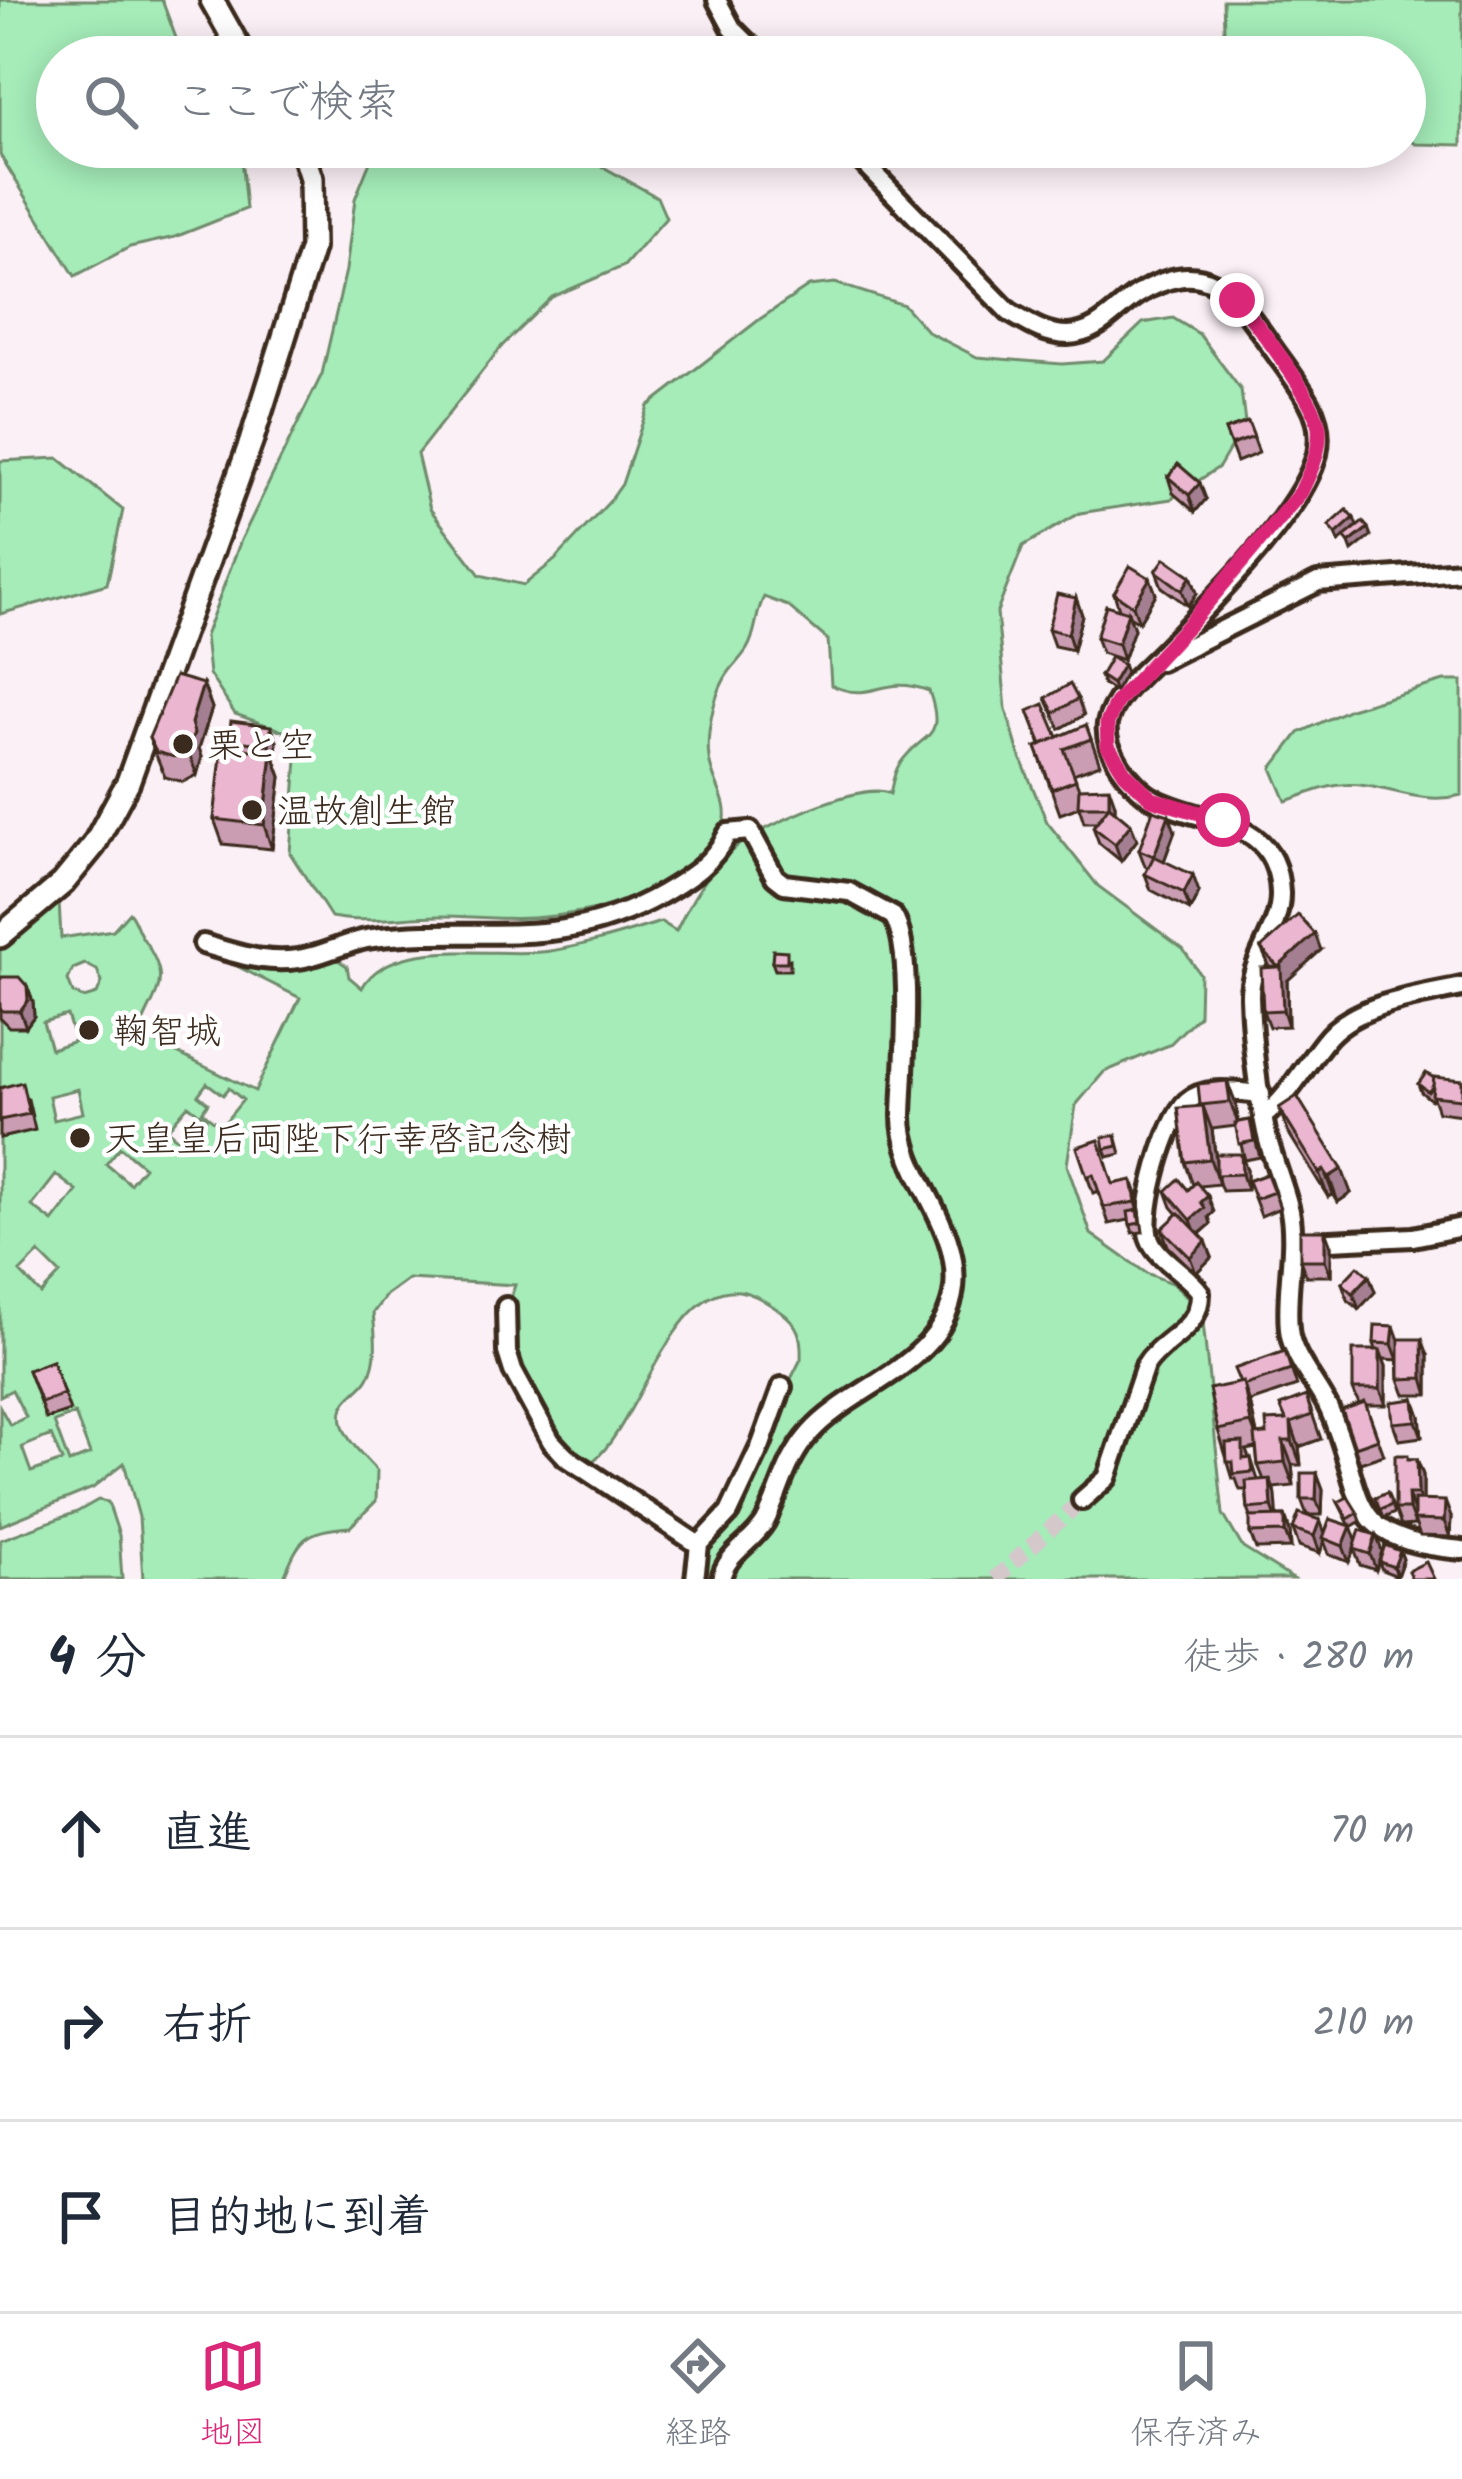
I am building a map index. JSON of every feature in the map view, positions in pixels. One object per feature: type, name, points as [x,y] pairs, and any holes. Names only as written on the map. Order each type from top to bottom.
[{"type":"street","points":[[212,0],[232,36]]},
{"type":"street","points":[[717,0],[740,36]]},
{"type":"street","points":[[0,936],[63,883],[94,845],[128,782],[250,442],[312,248],[308,168]]},
{"type":"street","points":[[868,168],[1009,313],[1040,330],[1068,335],[1093,330],[1138,295],[1172,278],[1207,278],[1225,287],[1310,403],[1319,424],[1318,449],[1301,492],[1116,703],[1107,723],[1108,746],[1125,773],[1152,799],[1223,820],[1247,832],[1269,856],[1276,873],[1278,908],[1250,995],[1263,1118],[1291,1215],[1288,1332],[1330,1412],[1354,1492],[1373,1522],[1399,1540],[1418,1546],[1462,1550]]},
{"type":"street","points":[[1153,662],[1173,657],[1318,582],[1462,571]]},
{"type":"street","points":[[203,944],[248,958],[279,961],[306,958],[371,938],[553,933],[596,925],[693,876],[718,854],[728,833],[742,829],[750,830],[775,878],[784,884],[849,892],[893,916],[902,938],[906,1052],[902,1121],[908,1156],[933,1199],[949,1241],[954,1287],[944,1319],[910,1359],[808,1434],[785,1468],[764,1523],[728,1560],[721,1579]]},
{"type":"street","points":[[1263,1118],[1346,1021],[1404,1000],[1462,987]]},
{"type":"street","points":[[1082,1500],[1107,1478],[1145,1366],[1155,1350],[1192,1324],[1198,1314],[1200,1292],[1156,1250],[1149,1236],[1152,1193],[1174,1122],[1186,1103],[1203,1094],[1261,1094]]},
{"type":"street","points":[[1291,1243],[1413,1237],[1462,1227]]},
{"type":"street","points":[[506,1307],[507,1352],[513,1371],[550,1441],[566,1457],[699,1546]]},
{"type":"street","points":[[695,1579],[699,1546],[729,1513],[782,1387]]},
{"type":"green space","points":[[0,0],[162,0],[175,36],[36,36],[36,168],[242,168],[246,209],[175,237],[130,247],[75,276],[0,155]]},
{"type":"green space","points":[[1223,0],[1462,0],[1462,145],[1426,144],[1426,36],[1224,36]]},
{"type":"green space","points":[[368,168],[605,168],[657,197],[666,218],[624,266],[552,297],[502,346],[417,454],[430,509],[480,575],[524,585],[555,560],[622,484],[648,406],[809,286],[835,283],[904,305],[928,332],[977,357],[1062,364],[1103,361],[1143,323],[1173,318],[1199,334],[1241,390],[1245,423],[1219,467],[1171,499],[1080,513],[1023,546],[997,612],[1006,709],[1047,822],[1098,886],[1183,949],[1200,974],[1199,1015],[1169,1045],[1104,1072],[1076,1105],[1067,1165],[1091,1234],[1146,1273],[1174,1284],[1202,1312],[1223,1514],[1243,1548],[1293,1579],[701,1579],[700,1557],[801,1359],[800,1338],[791,1321],[761,1299],[739,1291],[715,1295],[694,1309],[675,1332],[610,1443],[593,1461],[564,1442],[523,1367],[511,1327],[515,1285],[408,1279],[386,1295],[373,1313],[374,1363],[341,1416],[351,1442],[377,1471],[376,1501],[350,1527],[306,1539],[283,1579],[143,1579],[139,1517],[124,1463],[93,1488],[0,1526],[0,1407],[10,1425],[26,1417],[12,1390],[0,1396],[0,948],[59,901],[61,938],[113,930],[129,912],[160,976],[138,1034],[255,1091],[300,998],[215,955],[332,956],[347,966],[349,977],[362,988],[376,971],[422,955],[550,951],[661,922],[676,931],[701,886],[735,848],[788,818],[836,799],[877,791],[890,794],[899,765],[933,728],[929,691],[899,685],[857,692],[831,685],[828,640],[788,606],[764,597],[750,643],[725,678],[714,706],[709,758],[725,819],[711,851],[692,869],[641,896],[556,916],[331,917],[290,853],[297,759],[286,732],[235,714],[209,674],[205,636],[241,540],[322,374],[346,270],[355,199]],"holes":[[[85,964],[97,970],[102,982],[97,994],[84,998],[73,993],[68,980],[73,969]],[[67,1015],[75,1041],[51,1049],[43,1022]],[[207,1083],[223,1095],[229,1088],[243,1100],[221,1127],[202,1112],[208,1103],[198,1095]],[[78,1089],[83,1113],[54,1120],[49,1096]],[[188,1105],[206,1119],[185,1145],[167,1130]],[[120,1147],[144,1167],[130,1184],[106,1164]],[[56,1175],[77,1191],[53,1222],[32,1206]],[[39,1253],[60,1274],[41,1294],[20,1272]],[[75,1414],[90,1454],[69,1463],[54,1422]],[[51,1435],[62,1461],[31,1472],[22,1447]]]},
{"type":"green space","points":[[58,458],[123,510],[107,584],[0,614],[0,461]]},
{"type":"green space","points":[[1444,681],[1462,681],[1462,795],[1429,798],[1341,785],[1286,801],[1272,768],[1299,733],[1350,709]]},
{"type":"green space","points":[[98,1500],[108,1502],[119,1535],[122,1579],[0,1579],[0,1540]]},
{"type":"building","points":[[1248,422],[1254,437],[1231,445],[1225,430]]},
{"type":"building","points":[[1178,464],[1200,483],[1189,495],[1168,477]]},
{"type":"building","points":[[1347,510],[1354,518],[1336,534],[1329,526]]},
{"type":"building","points":[[1363,522],[1368,528],[1349,543],[1344,537]]},
{"type":"building","points":[[1165,558],[1191,576],[1182,590],[1156,571]]},
{"type":"building","points":[[1130,566],[1150,578],[1133,606],[1114,593]]},
{"type":"building","points":[[1057,594],[1076,598],[1068,634],[1048,629]]},
{"type":"building","points":[[1106,605],[1128,612],[1118,644],[1096,637]]},
{"type":"building","points":[[1111,657],[1123,665],[1112,684],[1100,676]]},
{"type":"building","points":[[175,676],[203,684],[188,751],[174,757],[156,752],[149,738]]},
{"type":"building","points":[[1070,684],[1078,699],[1054,713],[1046,698]]},
{"type":"building","points":[[1044,704],[1058,737],[1042,744],[1028,711]]},
{"type":"building","points":[[231,721],[271,726],[269,745],[229,740]]},
{"type":"building","points":[[1086,725],[1091,739],[1064,749],[1076,780],[1052,789],[1036,747]]},
{"type":"building","points":[[222,747],[272,752],[264,825],[214,819]]},
{"type":"building","points":[[1109,787],[1109,806],[1078,806],[1079,788]]},
{"type":"building","points":[[1109,806],[1131,824],[1115,844],[1093,827]]},
{"type":"building","points":[[1153,810],[1169,815],[1154,856],[1139,850]]},
{"type":"building","points":[[1154,856],[1193,875],[1184,893],[1145,874]]},
{"type":"building","points":[[1298,915],[1315,934],[1278,967],[1261,948]]},
{"type":"building","points":[[773,950],[787,951],[787,962],[772,962]]},
{"type":"building","points":[[1281,967],[1283,1010],[1263,1011],[1261,968]]},
{"type":"building","points":[[2,977],[19,977],[27,986],[28,1000],[20,1011],[0,1008]]},
{"type":"building","points":[[1426,1073],[1434,1078],[1428,1092],[1418,1084]]},
{"type":"building","points":[[1434,1077],[1462,1080],[1462,1099],[1432,1096]]},
{"type":"building","points":[[1227,1081],[1230,1102],[1200,1105],[1198,1084]]},
{"type":"building","points":[[22,1082],[29,1114],[0,1120],[0,1088]]},
{"type":"building","points":[[1297,1096],[1342,1169],[1329,1177],[1324,1170],[1319,1173],[1279,1108]]},
{"type":"building","points":[[1203,1106],[1210,1159],[1185,1162],[1178,1108]]},
{"type":"building","points":[[1250,1120],[1254,1141],[1239,1144],[1235,1123]]},
{"type":"building","points":[[1116,1135],[1118,1146],[1105,1149],[1103,1137]]},
{"type":"building","points":[[1099,1140],[1113,1184],[1132,1180],[1136,1202],[1104,1207],[1077,1147]]},
{"type":"building","points":[[1216,1154],[1241,1154],[1242,1174],[1216,1175]]},
{"type":"building","points":[[1267,1174],[1274,1192],[1255,1199],[1248,1181]]},
{"type":"building","points":[[1179,1179],[1188,1190],[1196,1182],[1208,1196],[1201,1202],[1205,1208],[1191,1220],[1166,1191]]},
{"type":"building","points":[[1138,1210],[1140,1223],[1130,1225],[1128,1212]]},
{"type":"building","points":[[1179,1213],[1206,1241],[1190,1257],[1162,1229]]},
{"type":"building","points":[[1300,1230],[1325,1230],[1325,1260],[1300,1260]]},
{"type":"building","points":[[1358,1266],[1369,1276],[1353,1293],[1342,1283]]},
{"type":"building","points":[[1375,1325],[1394,1326],[1392,1344],[1374,1343]]},
{"type":"building","points":[[1399,1339],[1422,1339],[1423,1378],[1399,1379]]},
{"type":"building","points":[[1353,1350],[1380,1350],[1380,1389],[1353,1389]]},
{"type":"building","points":[[1285,1351],[1291,1370],[1243,1386],[1240,1383],[1234,1369]]},
{"type":"building","points":[[52,1361],[64,1394],[41,1403],[28,1370]]},
{"type":"building","points":[[1243,1382],[1251,1423],[1218,1430],[1209,1389]]},
{"type":"building","points":[[1306,1396],[1312,1415],[1291,1423],[1292,1441],[1283,1441],[1285,1462],[1258,1465],[1255,1435],[1267,1434],[1266,1421],[1286,1420],[1280,1406]]},
{"type":"building","points":[[1414,1399],[1416,1421],[1393,1423],[1391,1402]]},
{"type":"building","points":[[1365,1402],[1378,1439],[1355,1447],[1342,1410]]},
{"type":"building","points":[[1243,1442],[1243,1459],[1251,1458],[1253,1472],[1234,1474],[1233,1462],[1227,1462],[1226,1443]]},
{"type":"building","points":[[1395,1455],[1417,1459],[1418,1494],[1408,1494],[1409,1509],[1395,1509]]},
{"type":"building","points":[[1301,1473],[1317,1473],[1316,1499],[1301,1499]]},
{"type":"building","points":[[1270,1479],[1272,1507],[1248,1509],[1246,1481]]},
{"type":"building","points":[[1387,1493],[1392,1505],[1380,1510],[1375,1498]]},
{"type":"building","points":[[1348,1497],[1358,1513],[1348,1519],[1338,1502]]},
{"type":"building","points":[[1414,1500],[1445,1501],[1444,1521],[1414,1520]]},
{"type":"building","points":[[1299,1513],[1320,1520],[1314,1536],[1293,1529]]},
{"type":"building","points":[[1285,1516],[1285,1532],[1250,1533],[1250,1517]]},
{"type":"building","points":[[1330,1519],[1351,1526],[1343,1546],[1323,1538]]},
{"type":"building","points":[[1360,1530],[1376,1535],[1370,1554],[1354,1549]]},
{"type":"building","points":[[1385,1545],[1400,1551],[1394,1567],[1379,1562]]},
{"type":"building","points":[[1426,1562],[1434,1579],[1412,1579],[1408,1571]]},
{"type":"tunnel","points":[[995,1579],[1082,1500]]},
{"type":"place","name":"栗と空","points":[[183,744]]},
{"type":"place","name":"温故創生館","points":[[252,810]]},
{"type":"place","name":"鞠智城","points":[[89,1030]]},
{"type":"place","name":"天皇皇后両陛下行幸啓記念樹","points":[[80,1138]]},
{"type":"route","points":[[1223,820],[1152,799],[1125,773],[1108,746],[1107,723],[1116,703],[1301,492],[1318,449],[1319,424],[1310,403],[1237,300]]}]
